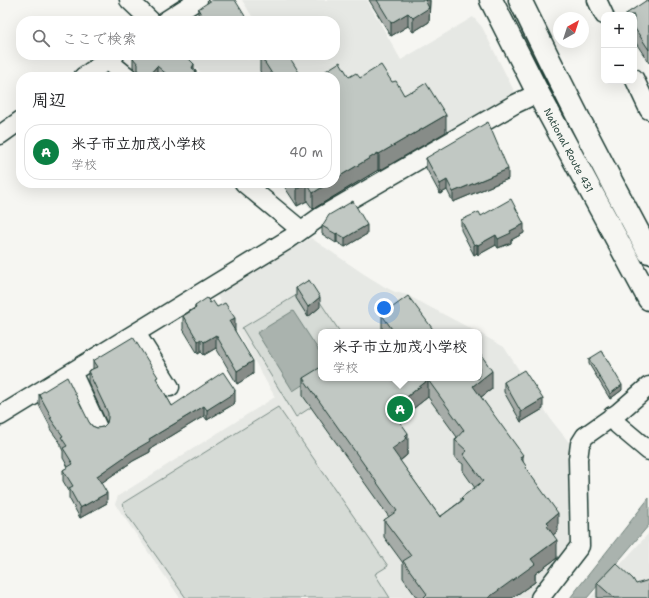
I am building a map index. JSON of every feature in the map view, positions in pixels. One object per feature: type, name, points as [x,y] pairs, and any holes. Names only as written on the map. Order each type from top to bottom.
[{"type":"highway","name":"National Route 431","points":[[492,0],[538,93],[649,299]]},
{"type":"highway","points":[[520,0],[622,202],[649,252]]},
{"type":"street","points":[[129,0],[146,16]]},
{"type":"street","points":[[174,16],[198,0]]},
{"type":"street","points":[[597,0],[603,12]]},
{"type":"street","points":[[90,72],[107,60]]},
{"type":"street","points":[[114,60],[124,72]]},
{"type":"street","points":[[637,84],[649,110]]},
{"type":"street","points":[[0,416],[136,333],[320,217],[514,104],[538,93]]},
{"type":"street","points":[[0,135],[16,124]]},
{"type":"street","points":[[250,188],[301,230]]},
{"type":"street","points":[[136,333],[170,387]]},
{"type":"street","points":[[72,372],[98,428]]},
{"type":"street","points":[[540,598],[580,546],[578,459],[580,444],[585,436],[649,386]]},
{"type":"street","points":[[612,416],[618,425],[649,451]]},
{"type":"shaded area","points":[[242,0],[367,0],[401,60],[473,17],[482,27],[517,97],[448,137],[444,132],[399,159],[401,163],[379,176],[376,172],[312,212],[297,188],[340,188],[340,72],[200,72],[187,60],[340,60],[340,16],[252,16]]},
{"type":"shaded area","points":[[508,0],[590,164],[649,275],[649,281],[544,82]]},
{"type":"shaded area","points":[[311,238],[385,287],[395,292],[407,295],[471,329],[318,329],[318,381],[482,381],[482,335],[504,347],[552,421],[572,446],[570,554],[537,598],[180,598],[115,504],[118,496],[275,397],[214,290],[274,253],[289,251]]},
{"type":"shaded area","points":[[310,287],[338,329],[318,329],[318,381],[352,381],[296,417],[242,328]]},
{"type":"shaded area","points":[[293,311],[318,349],[318,375],[293,391],[257,333]]},
{"type":"shaded area","points":[[278,407],[388,566],[375,574],[390,598],[186,598],[125,512],[123,503]]},
{"type":"shaded area","points":[[649,498],[649,525],[587,598],[570,598]]},
{"type":"shaded area","points":[[649,533],[649,598],[590,598]]},
{"type":"building","points":[[212,0],[235,0],[245,16],[202,16],[198,9]]},
{"type":"building","points":[[377,0],[425,0],[429,8],[413,18],[408,13],[391,23]]},
{"type":"building","points":[[649,0],[649,50],[637,32],[637,12],[629,12]]},
{"type":"building","points":[[135,60],[190,60],[194,64],[192,68],[196,71],[164,72],[157,66],[152,72],[141,72],[138,70],[138,64]]},
{"type":"building","points":[[263,60],[291,60],[299,72],[271,72]]},
{"type":"building","points":[[340,62],[349,77],[356,73],[360,78],[381,65],[392,82],[396,81],[404,95],[426,83],[446,115],[340,176],[340,72],[324,72]]},
{"type":"building","points":[[488,122],[508,169],[453,192],[447,180],[440,184],[426,158]]},
{"type":"building","points":[[310,188],[321,188],[313,193]]},
{"type":"building","points":[[511,199],[524,224],[510,231],[511,233],[498,239],[496,235],[478,245],[474,245],[461,220],[479,212],[481,216]]},
{"type":"building","points":[[353,201],[367,225],[345,238],[322,226],[329,215]]},
{"type":"building","points":[[309,280],[320,297],[308,307],[296,288]]},
{"type":"building","points":[[408,296],[433,329],[392,329],[382,315]]},
{"type":"building","points":[[207,298],[210,303],[213,301],[217,307],[225,303],[235,318],[229,321],[253,361],[237,371],[216,335],[204,342],[201,339],[198,341],[183,316],[196,308],[195,306]]},
{"type":"building","points":[[133,337],[158,377],[156,378],[172,406],[223,372],[235,390],[234,393],[207,410],[204,406],[149,439],[150,441],[97,476],[107,493],[80,508],[69,488],[73,486],[63,470],[73,464],[63,448],[67,446],[61,437],[63,436],[50,418],[52,418],[39,394],[67,377],[89,422],[92,426],[97,428],[103,427],[107,423],[108,413],[88,371],[97,367],[93,361]]},
{"type":"building","points":[[602,351],[622,385],[610,394],[589,359]]},
{"type":"building","points":[[482,356],[492,371],[482,379]]},
{"type":"building","points":[[318,369],[318,381],[427,381],[393,408],[400,417],[398,419],[408,433],[405,436],[407,438],[392,449],[440,517],[463,500],[461,498],[483,481],[463,454],[467,451],[455,440],[464,430],[429,381],[479,381],[473,386],[523,455],[520,457],[526,466],[525,467],[558,513],[547,522],[549,524],[547,526],[557,540],[531,559],[535,564],[488,598],[423,598],[427,594],[403,561],[411,556],[384,520],[397,511],[303,378]]},
{"type":"building","points":[[524,370],[543,399],[521,412],[504,382]]},
{"type":"building","points":[[616,563],[633,579],[636,584],[649,580],[649,598],[614,598],[597,583]]},
{"type":"place","name":"米子市立加茂小学校","points":[[400,409]]}]
